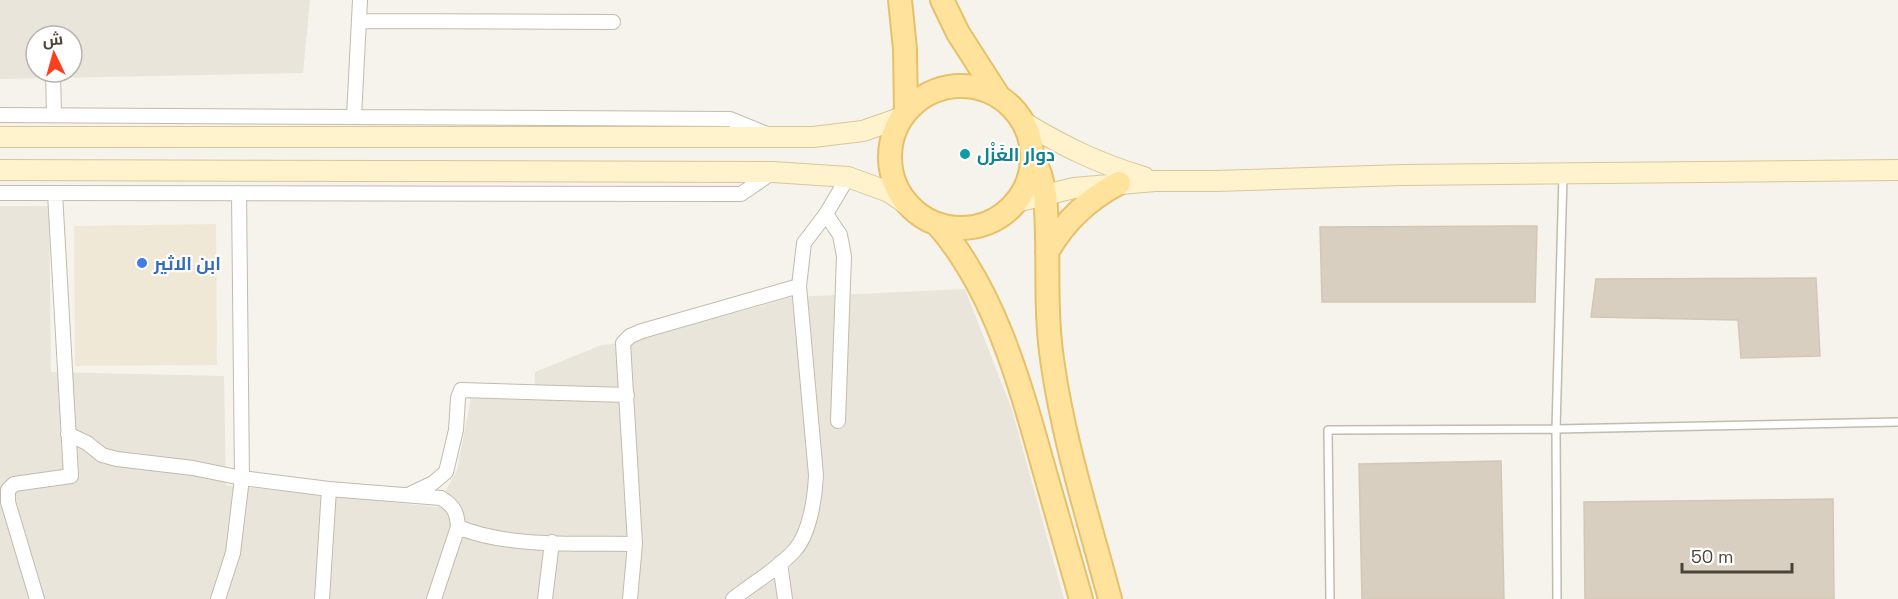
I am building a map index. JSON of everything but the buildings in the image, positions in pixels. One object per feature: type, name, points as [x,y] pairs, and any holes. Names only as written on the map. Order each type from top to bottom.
[{"type":"main road","points":[[900,0],[905,48],[904,115]]},
{"type":"main road","points":[[0,170],[773,172],[848,177],[889,192],[923,218],[938,225],[955,228],[972,227],[989,223],[1004,214],[1026,188],[1031,171],[1030,137],[1023,122],[999,97],[958,33],[942,0]]},
{"type":"main road","points":[[909,206],[899,193],[892,177],[890,160],[891,143],[896,127],[904,115],[918,100],[950,87],[975,88],[999,97]]},
{"type":"main road","points":[[0,137],[774,138],[839,135],[863,130],[904,115]]},
{"type":"main road","points":[[1023,122],[1062,146],[1090,159],[1155,181]]},
{"type":"main road","points":[[1032,154],[1045,194],[1047,319],[1059,400],[1069,447],[1110,599]]},
{"type":"main road","points":[[1016,202],[1094,185],[1155,181],[1402,175],[1898,170]]},
{"type":"main road","points":[[1046,254],[1063,228],[1084,205],[1119,183]]},
{"type":"main road","points":[[938,225],[961,254],[997,325],[1026,403],[1081,599]]},
{"type":"street","points":[[354,117],[360,0]]},
{"type":"street","points":[[359,21],[613,22]]},
{"type":"street","points":[[53,84],[54,115]]},
{"type":"street","points":[[0,115],[730,119],[774,138]]},
{"type":"street","points":[[0,193],[741,194],[773,172]]},
{"type":"street","points":[[733,599],[796,549],[808,525],[815,498],[816,475],[799,286],[804,243],[826,214],[848,177]]},
{"type":"street","points":[[37,599],[8,502],[8,490],[14,484],[71,476],[55,193]]},
{"type":"street","points":[[218,599],[233,553],[242,478],[238,193]]},
{"type":"street","points":[[826,214],[840,235],[844,256],[838,421]]},
{"type":"street","points":[[630,599],[635,544],[623,343],[630,336],[799,286]]},
{"type":"street","points":[[408,496],[433,483],[446,472],[456,430],[458,398],[461,390],[627,394]]},
{"type":"street","points":[[68,434],[87,443],[102,455],[117,459],[329,489],[441,498],[452,505],[457,514],[458,527],[434,599]]},
{"type":"street","points":[[322,599],[329,489]]},
{"type":"street","points":[[458,527],[472,533],[531,541],[635,544]]},
{"type":"street","points":[[545,599],[552,542]]},
{"type":"street","points":[[780,563],[785,599]]},
{"type":"lane","points":[[1557,599],[1556,429],[1563,174]]},
{"type":"lane","points":[[1330,599],[1328,430],[1556,429],[1898,422]]},
{"type":"shaded area","points":[[0,0],[310,0],[303,73],[84,77],[84,24],[24,24],[24,79],[0,79]]},
{"type":"shaded area","points":[[0,206],[49,206],[51,372],[224,376],[226,485],[437,507],[457,470],[471,398],[534,400],[535,372],[599,346],[642,339],[792,297],[965,289],[1012,410],[1064,599],[0,599]]},
{"type":"shaded area","points":[[216,224],[217,365],[75,366],[74,226]]},
{"type":"place","name":"دوار الغَزْل","points":[[965,154]]},
{"type":"place","name":"ابن الاثير","points":[[142,263]]}]
